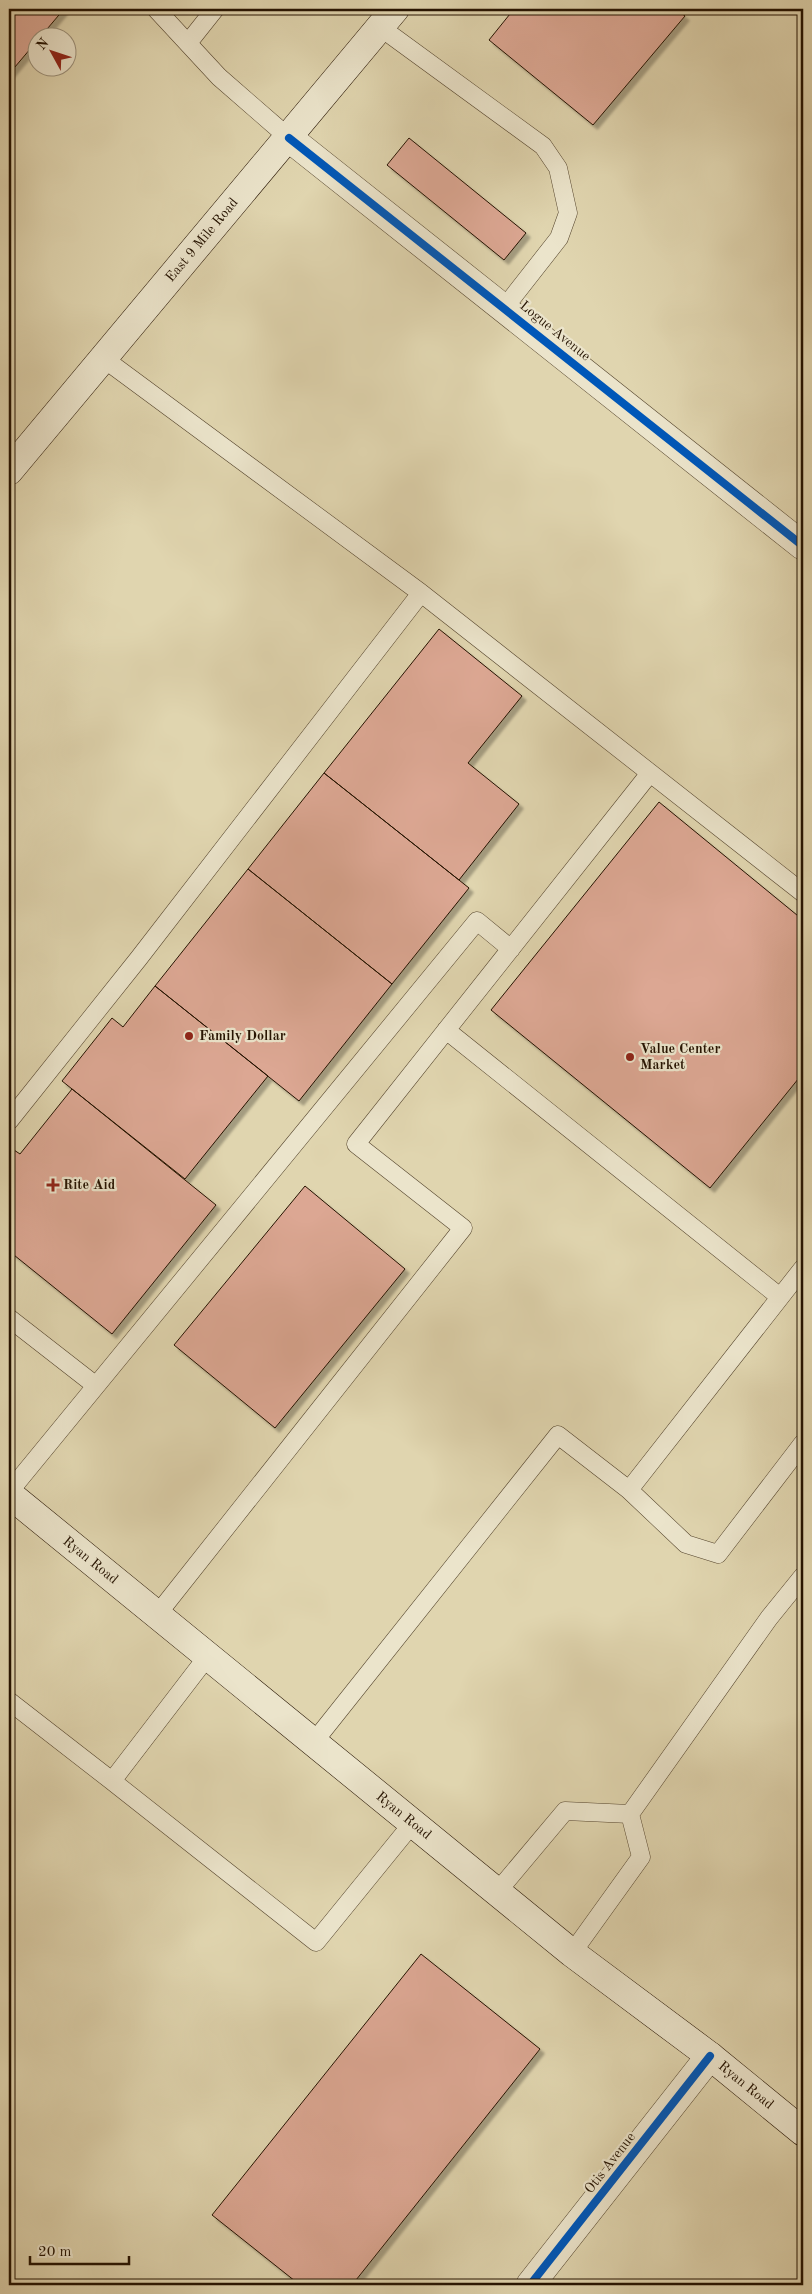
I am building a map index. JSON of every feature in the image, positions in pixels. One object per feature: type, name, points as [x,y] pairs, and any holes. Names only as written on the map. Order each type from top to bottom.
[{"type":"main road","name":"East 9 Mile Road","points":[[9,471],[388,18]]},
{"type":"main road","name":"Logue Avenue","points":[[289,138],[505,307],[803,546]]},
{"type":"main road","name":"Ryan Road","points":[[9,1493],[156,1616],[572,1953],[710,2056],[803,2132]]},
{"type":"main road","name":"Otis Avenue","points":[[530,2285],[710,2056]]},
{"type":"lane","points":[[156,9],[219,77],[289,138]]},
{"type":"lane","points":[[188,43],[215,9]]},
{"type":"lane","points":[[388,18],[543,146],[558,168],[568,213],[559,238],[505,307]]},
{"type":"lane","points":[[103,358],[420,593],[803,893]]},
{"type":"lane","points":[[9,1121],[157,935],[420,593]]},
{"type":"lane","points":[[156,1616],[462,1228],[356,1144],[650,773]]},
{"type":"lane","points":[[9,1493],[95,1385],[477,921],[511,949]]},
{"type":"lane","points":[[446,1030],[780,1297]]},
{"type":"lane","points":[[628,1490],[803,1268]]},
{"type":"lane","points":[[9,1318],[95,1385]]},
{"type":"lane","points":[[313,1743],[558,1435],[628,1490],[686,1544],[718,1554],[803,1443]]},
{"type":"lane","points":[[572,1953],[640,1857],[630,1814],[769,1618],[803,1576]]},
{"type":"lane","points":[[112,1781],[207,1657]]},
{"type":"lane","points":[[9,1700],[316,1942],[412,1824]]},
{"type":"lane","points":[[497,1892],[565,1811],[630,1814]]},
{"type":"building","points":[[9,9],[64,9],[48,28],[28,28],[28,52],[9,74]]},
{"type":"building","points":[[514,9],[676,9],[685,16],[593,125],[489,40]]},
{"type":"building","points":[[409,138],[526,233],[504,260],[387,165]]},
{"type":"building","points":[[439,629],[522,696],[468,763],[519,804],[459,880],[324,773]]},
{"type":"building","points":[[324,773],[469,888],[392,984],[248,869]]},
{"type":"building","points":[[659,802],[803,920],[803,1073],[710,1188],[491,1010]]},
{"type":"building","points":[[248,869],[392,984],[299,1101],[155,986]]},
{"type":"building","points":[[155,986],[268,1076],[185,1179],[62,1081],[112,1018],[123,1027]]},
{"type":"building","points":[[72,1089],[216,1205],[112,1334],[9,1251],[9,1157],[14,1150],[20,1154]]},
{"type":"building","points":[[305,1186],[405,1269],[275,1428],[174,1345]]},
{"type":"building","points":[[421,1954],[540,2049],[352,2285],[300,2285],[212,2215]]},
{"type":"cycle path","points":[[289,138],[803,546]]},
{"type":"cycle path","points":[[530,2285],[710,2056]]},
{"type":"place","name":"Family Dollar","points":[[189,1036]]},
{"type":"place","name":"Value Center Market","points":[[630,1057]]},
{"type":"place","name":"Rite Aid","points":[[53,1185]]}]
